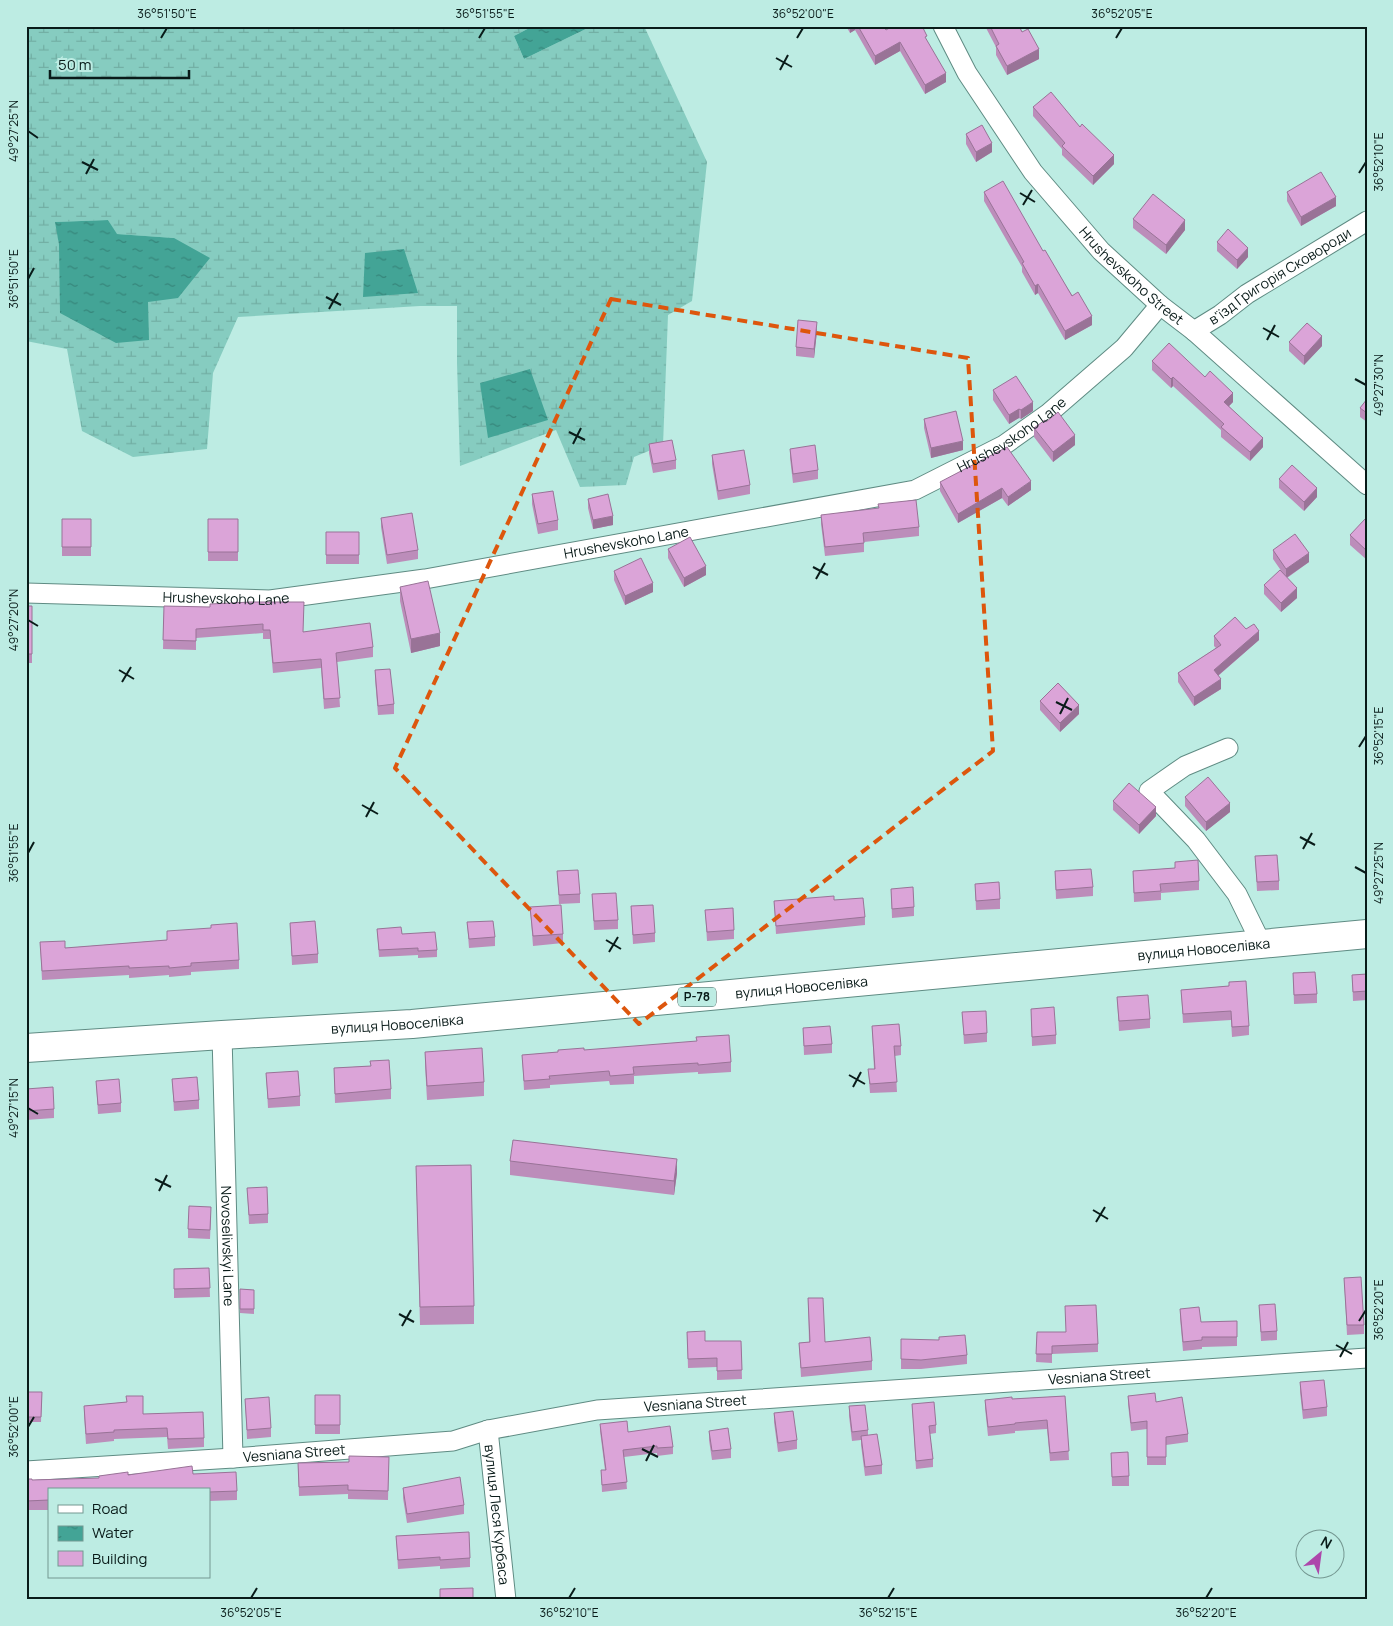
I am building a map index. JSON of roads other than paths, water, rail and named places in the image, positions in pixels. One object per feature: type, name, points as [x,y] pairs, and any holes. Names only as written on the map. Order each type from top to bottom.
[{"type":"main road","name":"вулиця Новоселівка","points":[[26,1048],[412,1024],[1367,934]]},
{"type":"street","name":"Hrushevskoho Street","points":[[943,26],[967,73],[1033,172],[1101,251],[1160,305],[1194,332],[1367,485]]},
{"type":"street","name":"в'їзд Григорія Сковороди","points":[[1194,332],[1247,294],[1367,221]]},
{"type":"street","name":"Hrushevskoho Lane","points":[[26,593],[270,600],[425,579],[915,490],[1004,444],[1049,413],[1124,348],[1160,305]]},
{"type":"street","points":[[1228,748],[1185,766],[1149,791],[1196,840],[1237,894],[1261,943]]},
{"type":"street","name":"Novoselivskyi Lane","points":[[222,1035],[233,1458]]},
{"type":"street","name":"Vesniana Street","points":[[26,1471],[233,1458],[453,1441],[488,1430],[597,1410],[1367,1358]]},
{"type":"street","name":"вулиця Леся Курбаса","points":[[488,1430],[506,1600]]},
{"type":"water","points":[[533,26],[592,26],[524,59],[514,36]]},
{"type":"water","points":[[108,220],[117,234],[174,238],[210,258],[178,298],[148,302],[149,340],[116,343],[60,313],[59,245],[55,222]]},
{"type":"water","points":[[404,249],[418,293],[363,297],[365,253]]},
{"type":"water","points":[[530,369],[548,420],[488,438],[480,383]]}]
